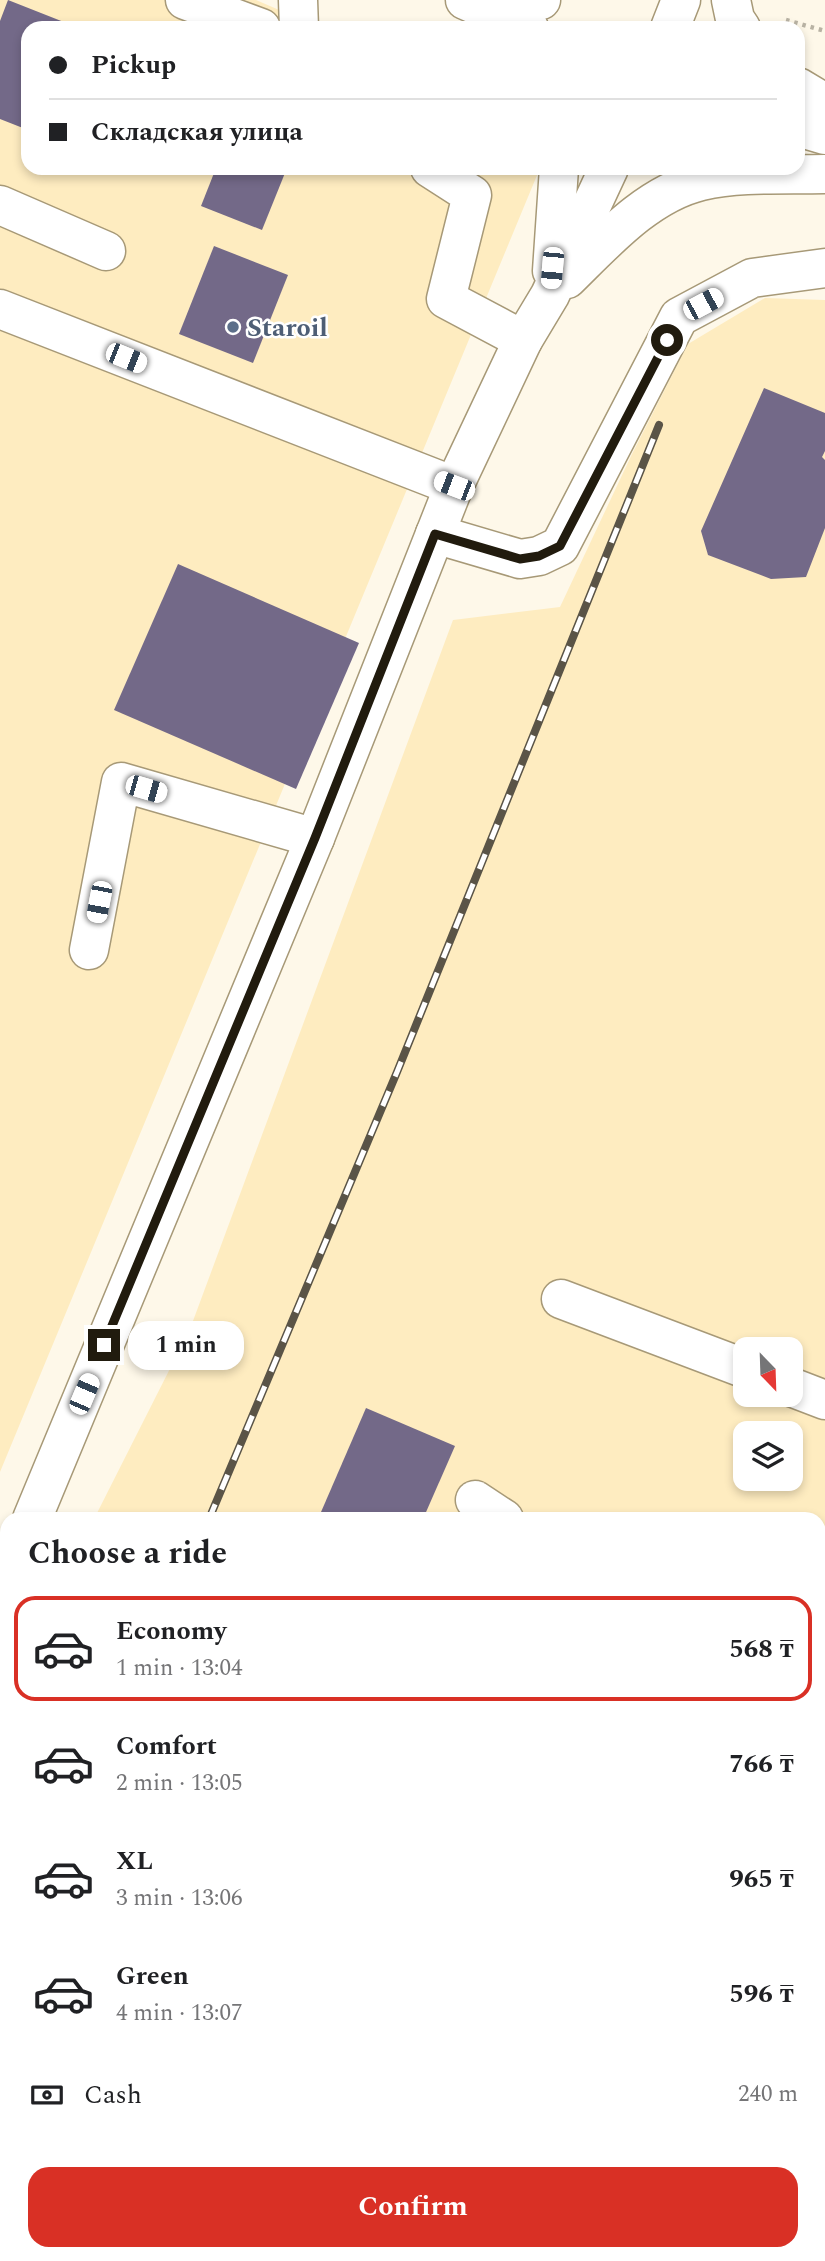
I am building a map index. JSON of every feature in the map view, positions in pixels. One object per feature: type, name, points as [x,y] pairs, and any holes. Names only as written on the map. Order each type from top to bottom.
[{"type":"main road","points":[[185,0],[242,21]]},
{"type":"main road","points":[[298,0],[299,21]]},
{"type":"main road","points":[[480,8],[541,0]]},
{"type":"main road","points":[[673,21],[681,0]]},
{"type":"main road","points":[[731,0],[736,21]]},
{"type":"main road","points":[[480,8],[512,21]]},
{"type":"main road","points":[[805,91],[825,103]]},
{"type":"main road","points":[[805,129],[825,135]]},
{"type":"main road","points":[[805,175],[825,174]]},
{"type":"main road","points":[[441,175],[472,195],[446,299],[523,340]]},
{"type":"main road","points":[[550,295],[559,175]]},
{"type":"main road","points":[[35,1512],[315,838],[454,486],[523,340],[550,295],[606,175]]},
{"type":"main road","points":[[550,295],[614,232],[673,192],[698,182],[723,177],[791,175]]},
{"type":"main road","points":[[0,205],[106,251]]},
{"type":"main road","points":[[435,534],[520,559],[539,556],[560,546],[679,317],[752,278],[825,268]]},
{"type":"main road","points":[[0,309],[454,486]]},
{"type":"main road","points":[[89,950],[121,782],[315,838]]},
{"type":"main road","points":[[561,1299],[733,1364]]},
{"type":"main road","points":[[803,1392],[825,1400]]},
{"type":"path","points":[[805,25],[825,31]]},
{"type":"shaded area","points":[[0,0],[256,0],[305,21],[21,21],[21,175],[537,175],[0,1472]]},
{"type":"shaded area","points":[[765,298],[825,300],[825,1512],[98,1512],[190,1329],[453,620],[560,607],[632,454],[688,344]]},
{"type":"building","points":[[8,0],[61,21],[21,21],[21,127],[0,119],[0,21]]},
{"type":"building","points":[[213,175],[284,175],[262,230],[201,206]]},
{"type":"building","points":[[214,246],[288,275],[253,363],[179,334]]},
{"type":"building","points":[[764,388],[825,413],[825,451],[822,457],[825,460],[825,528],[806,577],[771,579],[708,555],[701,531]]},
{"type":"building","points":[[178,564],[359,643],[296,789],[114,710]]},
{"type":"building","points":[[366,1408],[455,1446],[426,1512],[321,1512]]},
{"type":"railway","points":[[212,1512],[397,1072],[659,425]]},
{"type":"place","name":"Staroil","points":[[233,327]]},
{"type":"route","points":[[104,1345],[315,838],[435,534],[520,559],[539,556],[560,546],[667,340]]}]
